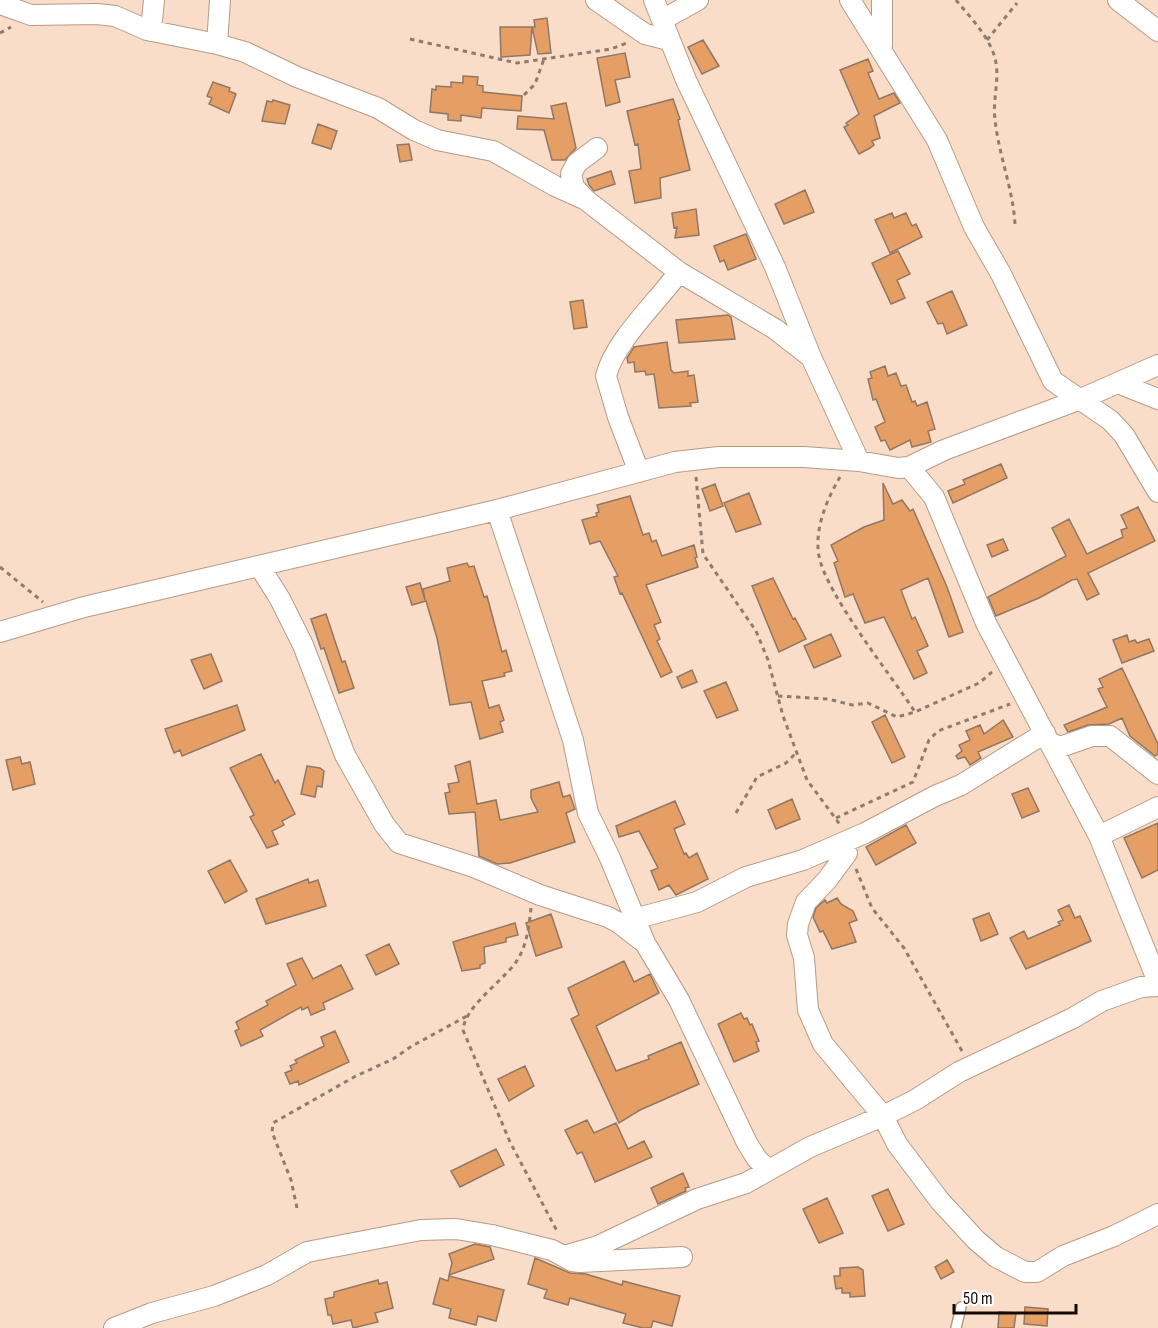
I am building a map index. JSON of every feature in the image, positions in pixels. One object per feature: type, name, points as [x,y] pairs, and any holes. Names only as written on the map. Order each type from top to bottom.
[{"type":"street","points":[[151,31],[154,0]]},
{"type":"street","points":[[217,44],[220,0]]},
{"type":"street","points":[[597,0],[645,34],[669,40]]},
{"type":"street","points":[[654,0],[669,40],[775,267],[855,460]]},
{"type":"street","points":[[662,20],[698,0]]},
{"type":"street","points":[[850,0],[883,49],[937,140],[974,226],[1001,274],[1053,381],[1110,420],[1124,435],[1158,492]]},
{"type":"street","points":[[882,0],[883,49]]},
{"type":"street","points":[[1118,0],[1158,31]]},
{"type":"street","points":[[0,4],[31,15],[58,13],[115,16],[151,31],[245,52],[277,69],[378,108],[414,130],[437,140],[493,151],[555,186],[586,200]]},
{"type":"street","points":[[597,148],[578,163],[571,174],[574,187],[586,200],[679,272],[775,329],[811,357]]},
{"type":"street","points":[[639,472],[618,417],[606,376],[616,355],[635,326],[679,272]]},
{"type":"street","points":[[0,632],[58,614],[497,510],[675,462],[719,457],[804,457],[855,460],[898,468],[909,467],[944,450],[1081,399],[1158,365]]},
{"type":"street","points":[[1118,383],[1158,399]]},
{"type":"street","points":[[567,1255],[598,1246],[688,1203],[732,1190],[810,1147],[883,1116],[971,1065],[1120,994],[1157,981],[1099,836],[986,623],[938,505],[923,482],[909,467]]},
{"type":"street","points":[[497,510],[573,740],[588,813],[610,858],[645,943],[679,1000],[747,1143],[756,1159],[769,1170]]},
{"type":"street","points":[[260,567],[280,599],[303,645],[345,755],[393,837],[411,849],[474,867],[534,892],[619,922],[645,943]]},
{"type":"street","points":[[1047,738],[1060,747],[1092,736],[1110,736],[1158,774]]},
{"type":"street","points":[[634,920],[681,908],[746,877],[845,847],[1047,738]]},
{"type":"street","points":[[1099,836],[1158,807]]},
{"type":"street","points":[[845,847],[802,909],[797,935],[804,958],[808,1010],[823,1044],[883,1116],[897,1144],[953,1215],[996,1257],[1025,1272],[1037,1272],[1063,1256],[1114,1236],[1158,1214]]},
{"type":"street","points":[[114,1328],[152,1313],[214,1296],[267,1275],[307,1252],[405,1233],[456,1229],[552,1250],[580,1262],[682,1257]]},
{"type":"lane","points":[[956,1328],[961,1307]]},
{"type":"path","points":[[956,0],[987,40],[998,73],[994,119],[1012,198],[1015,224]]},
{"type":"path","points":[[987,40],[1017,3]]},
{"type":"path","points":[[410,39],[508,62],[611,49],[645,34]]},
{"type":"path","points":[[524,95],[535,84],[544,59]]},
{"type":"path","points":[[855,460],[823,511],[818,553],[821,565],[836,592],[915,712]]},
{"type":"path","points":[[694,461],[703,555],[756,631],[807,780],[842,829],[845,847],[872,908],[904,948],[971,1065]]},
{"type":"path","points":[[0,567],[58,614]]},
{"type":"path","points":[[778,696],[828,699],[852,705],[870,704],[897,717],[915,712],[980,683],[990,675],[1003,656]]},
{"type":"path","points":[[835,819],[913,782],[929,740],[939,731],[1026,697]]},
{"type":"path","points":[[736,813],[757,777],[786,763],[796,753]]},
{"type":"path","points":[[297,1208],[291,1180],[272,1132],[273,1123],[354,1077],[393,1059],[467,1016],[516,962],[525,943],[534,892]]},
{"type":"path","points":[[467,1016],[464,1037],[541,1205],[567,1255]]},
{"type":"building","points":[[547,18],[551,53],[538,54],[532,27],[535,27],[534,20]]},
{"type":"building","points":[[500,27],[532,27],[530,55],[501,57]]},
{"type":"building","points":[[703,40],[719,66],[702,74],[688,47]]},
{"type":"building","points":[[625,53],[630,77],[615,80],[620,102],[606,106],[597,58]]},
{"type":"building","points":[[868,59],[873,71],[868,73],[879,99],[894,93],[900,103],[874,116],[880,138],[872,141],[874,145],[859,154],[844,127],[859,114],[840,70]]},
{"type":"building","points":[[463,76],[478,77],[477,85],[483,86],[483,92],[522,96],[521,111],[482,108],[481,118],[461,115],[461,121],[448,120],[448,114],[430,112],[432,89],[436,90],[436,86],[451,87],[451,82],[463,83]]},
{"type":"building","points":[[213,82],[230,88],[229,91],[236,94],[229,113],[209,104],[212,98],[207,96]]},
{"type":"building","points":[[673,99],[680,119],[678,120],[690,170],[660,178],[661,198],[635,203],[629,171],[641,169],[638,144],[635,145],[627,111]]},
{"type":"building","points":[[273,100],[290,105],[285,124],[262,121],[267,101],[272,102]]},
{"type":"building","points":[[566,103],[576,148],[565,160],[552,160],[544,130],[517,129],[518,116],[554,119],[551,106]]},
{"type":"building","points":[[318,124],[337,131],[331,149],[312,143]]},
{"type":"building","points":[[409,144],[412,160],[400,162],[397,145]]},
{"type":"building","points":[[611,171],[615,184],[594,191],[587,179]]},
{"type":"building","points":[[805,190],[814,212],[784,224],[775,204]]},
{"type":"building","points":[[696,209],[699,235],[675,238],[677,227],[674,228],[672,213]]},
{"type":"building","points":[[892,213],[894,218],[906,213],[912,226],[916,224],[922,237],[890,253],[875,220]]},
{"type":"building","points":[[746,234],[756,259],[728,270],[724,260],[720,262],[714,246]]},
{"type":"building","points":[[898,251],[910,274],[897,280],[905,298],[891,304],[872,263]]},
{"type":"building","points":[[952,291],[967,325],[947,334],[943,323],[938,324],[927,302]]},
{"type":"building","points":[[583,300],[587,327],[574,329],[570,302]]},
{"type":"building","points":[[728,315],[731,317],[735,339],[679,343],[676,320]]},
{"type":"building","points":[[667,342],[671,370],[674,373],[688,371],[688,376],[694,375],[698,402],[690,403],[691,406],[659,408],[654,374],[646,375],[645,371],[635,372],[634,362],[628,363],[627,358],[634,347]]},
{"type":"building","points":[[885,366],[888,376],[896,373],[901,386],[906,385],[912,402],[915,401],[917,406],[927,402],[935,429],[928,431],[931,442],[912,447],[910,440],[890,450],[885,440],[881,441],[875,427],[885,422],[876,399],[873,400],[868,379],[872,378],[870,372]]},
{"type":"building","points":[[1001,464],[1007,478],[953,503],[948,491],[965,484],[963,480]]},
{"type":"building","points":[[883,483],[893,504],[902,500],[910,511],[913,509],[947,587],[963,632],[949,637],[928,578],[901,590],[912,619],[915,617],[928,646],[917,651],[927,673],[914,679],[884,617],[865,623],[853,594],[845,597],[834,563],[838,561],[831,545],[864,527],[884,520]]},
{"type":"building","points":[[715,484],[723,506],[710,511],[702,489]]},
{"type":"building","points":[[749,493],[761,524],[736,532],[724,503]]},
{"type":"building","points":[[630,496],[643,535],[649,533],[652,542],[656,540],[662,556],[694,545],[697,557],[695,558],[698,567],[646,585],[661,622],[654,625],[660,639],[657,641],[672,672],[661,677],[622,593],[620,594],[614,577],[618,576],[600,541],[590,544],[582,520],[597,516],[596,513],[599,512],[597,505]]},
{"type":"building","points":[[1138,507],[1155,541],[1088,573],[1099,594],[1087,600],[1077,579],[1072,580],[1039,598],[996,616],[988,597],[1066,556],[1052,528],[1069,519],[1087,554],[1123,537],[1121,530],[1127,528],[1121,515]]},
{"type":"building","points":[[1003,539],[1008,550],[992,557],[987,545]]},
{"type":"building","points":[[467,563],[469,567],[474,566],[484,597],[487,596],[502,652],[506,650],[512,671],[504,673],[505,676],[482,681],[489,708],[499,705],[504,720],[500,722],[503,732],[480,739],[471,702],[450,705],[437,638],[426,601],[412,605],[406,587],[420,583],[425,600],[423,589],[450,581],[447,568]]},
{"type":"building","points":[[773,578],[793,619],[795,618],[806,639],[779,652],[752,586]]},
{"type":"building","points":[[326,614],[342,662],[345,661],[354,688],[339,693],[324,648],[321,649],[311,619]]},
{"type":"building","points":[[831,634],[841,656],[814,668],[804,646]]},
{"type":"building","points":[[1127,635],[1129,642],[1135,640],[1137,643],[1149,639],[1154,651],[1122,663],[1113,640]]},
{"type":"building","points":[[211,654],[222,681],[204,689],[191,660]]},
{"type":"building","points":[[1122,668],[1158,744],[1158,754],[1155,756],[1130,736],[1122,718],[1109,724],[1088,725],[1068,732],[1064,725],[1107,707],[1098,689],[1103,687],[1099,679]]},
{"type":"building","points":[[692,670],[697,682],[682,688],[677,677]]},
{"type":"building","points":[[726,682],[738,710],[717,718],[704,691]]},
{"type":"building","points":[[237,705],[245,730],[182,756],[180,750],[174,753],[165,729]]},
{"type":"building","points":[[885,715],[905,757],[892,763],[872,722]]},
{"type":"building","points":[[1003,720],[1013,737],[978,752],[981,758],[970,765],[965,757],[958,759],[956,756],[962,751],[959,745],[970,740],[966,731],[980,725],[984,734]]},
{"type":"building","points":[[261,754],[275,783],[278,780],[295,814],[282,821],[284,825],[272,831],[278,844],[267,848],[250,817],[254,815],[230,768]]},
{"type":"building","points":[[20,757],[22,764],[30,762],[35,784],[13,790],[6,760]]},
{"type":"building","points":[[470,761],[477,804],[496,800],[500,820],[538,812],[531,798],[531,790],[559,782],[563,797],[570,795],[575,809],[566,813],[575,842],[510,863],[497,864],[479,856],[475,812],[449,814],[445,793],[450,792],[448,784],[459,782],[455,766]]},
{"type":"building","points":[[307,766],[324,771],[322,787],[317,786],[315,797],[301,794]]},
{"type":"building","points":[[1028,788],[1039,811],[1022,818],[1012,794]]},
{"type":"building","points":[[792,799],[800,819],[776,829],[768,810]]},
{"type":"building","points":[[675,801],[685,824],[674,829],[684,854],[686,853],[689,858],[697,853],[708,879],[676,895],[669,885],[659,890],[651,871],[658,868],[639,831],[619,837],[616,826]]},
{"type":"building","points":[[1158,823],[1158,870],[1142,878],[1124,838]]},
{"type":"building","points":[[906,825],[916,843],[876,865],[866,847]]},
{"type":"building","points":[[230,860],[247,891],[225,903],[208,871]]},
{"type":"building","points":[[308,879],[309,883],[318,880],[326,906],[266,924],[256,899]]},
{"type":"building","points":[[837,898],[841,904],[853,911],[857,920],[849,923],[856,942],[832,949],[813,917],[816,908],[825,900],[827,903]]},
{"type":"building","points":[[1069,905],[1075,918],[1080,916],[1091,941],[1026,969],[1010,938],[1024,931],[1028,939],[1060,925],[1058,922],[1063,920],[1058,910]]},
{"type":"building","points":[[989,913],[998,934],[981,941],[973,919]]},
{"type":"building","points":[[551,914],[562,947],[536,956],[526,923]]},
{"type":"building","points":[[515,923],[518,935],[506,938],[506,942],[484,947],[485,963],[480,965],[480,968],[462,971],[453,942]]},
{"type":"building","points":[[389,944],[399,964],[376,975],[366,955]]},
{"type":"building","points":[[302,958],[313,979],[341,965],[353,989],[323,1003],[325,1009],[311,1015],[308,1007],[302,1010],[301,1007],[260,1030],[263,1036],[241,1046],[235,1031],[239,1029],[236,1022],[268,1005],[266,1001],[296,985],[287,964]]},
{"type":"building","points":[[624,961],[634,982],[650,974],[659,993],[596,1026],[616,1071],[649,1059],[648,1056],[681,1042],[699,1084],[640,1110],[619,1123],[571,1019],[579,1015],[568,988]]},
{"type":"building","points":[[741,1013],[750,1025],[752,1024],[759,1041],[756,1042],[759,1051],[734,1062],[718,1024]]},
{"type":"building","points":[[335,1031],[349,1062],[299,1085],[298,1081],[290,1084],[285,1073],[292,1070],[290,1066],[297,1063],[295,1060],[324,1046],[321,1037]]},
{"type":"building","points":[[525,1066],[534,1086],[509,1101],[498,1079]]},
{"type":"building","points":[[587,1120],[594,1133],[616,1123],[628,1149],[644,1141],[652,1157],[595,1182],[582,1152],[577,1154],[565,1130]]},
{"type":"building","points":[[496,1149],[504,1165],[460,1187],[451,1171]]},
{"type":"building","points":[[683,1173],[689,1187],[685,1188],[686,1191],[658,1204],[651,1188]]},
{"type":"building","points":[[888,1189],[904,1224],[888,1231],[872,1196]]},
{"type":"building","points":[[827,1198],[843,1233],[819,1243],[803,1209]]},
{"type":"building","points":[[475,1244],[490,1247],[494,1259],[449,1275],[452,1263],[449,1254]]},
{"type":"building","points":[[535,1258],[570,1273],[586,1274],[622,1285],[623,1281],[680,1296],[672,1326],[653,1321],[651,1328],[643,1328],[623,1323],[626,1314],[570,1298],[568,1305],[544,1298],[547,1290],[528,1284]]},
{"type":"building","points":[[947,1260],[954,1272],[941,1279],[935,1267]]},
{"type":"building","points":[[858,1267],[863,1270],[865,1296],[850,1297],[850,1293],[842,1293],[842,1288],[836,1289],[834,1276],[840,1276],[840,1268]]},
{"type":"building","points":[[449,1276],[504,1290],[496,1321],[478,1316],[476,1325],[449,1318],[451,1309],[433,1304],[440,1278],[448,1281]]},
{"type":"building","points":[[378,1280],[379,1284],[387,1282],[393,1308],[375,1313],[378,1322],[353,1328],[351,1320],[333,1324],[331,1315],[328,1315],[325,1299],[334,1297],[334,1292]]},
{"type":"building","points":[[1025,1307],[1048,1309],[1047,1326],[1024,1324]]},
{"type":"building","points":[[999,1312],[1016,1313],[1014,1328],[998,1328]]}]
